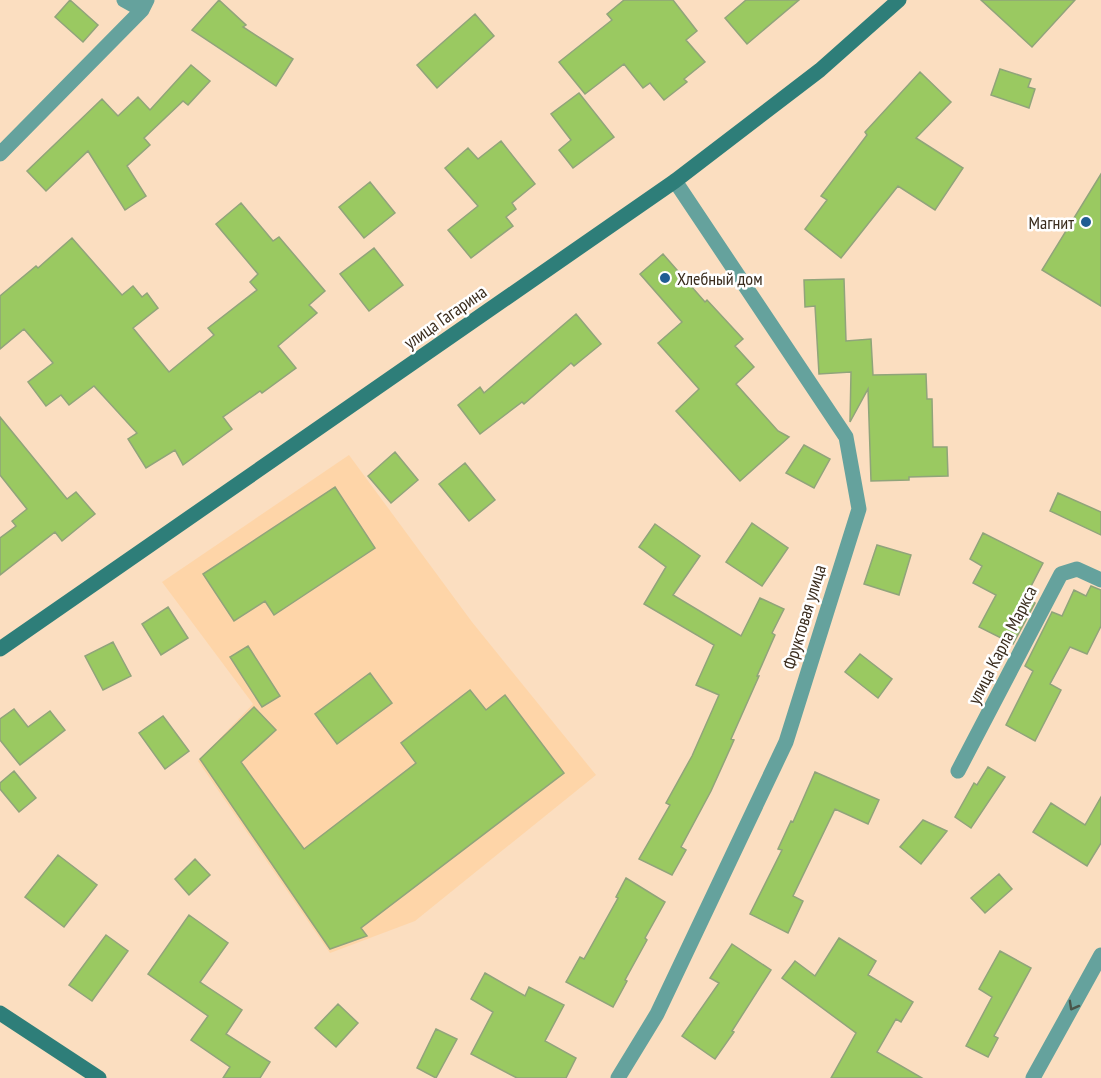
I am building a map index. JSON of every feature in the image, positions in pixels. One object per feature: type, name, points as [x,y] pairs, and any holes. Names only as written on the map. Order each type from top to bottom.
[{"type":"street","points":[[0,154],[144,5],[124,0]]},
{"type":"street","name":"улица Гагарина","points":[[0,649],[675,181],[820,70],[899,0]]},
{"type":"street","name":"Фруктовая улица","points":[[618,1078],[657,1014],[786,742],[859,509],[846,437],[675,181]]},
{"type":"street","name":"улица Карла Маркса","points":[[958,771],[1061,574],[1077,569],[1101,580]]},
{"type":"street","points":[[1033,1078],[1101,955]]},
{"type":"street","points":[[0,1013],[99,1078]]},
{"type":"shaded area","points":[[349,455],[472,622],[596,775],[415,921],[330,953],[198,761],[253,704],[162,582]]},
{"type":"building","points":[[70,0],[98,25],[83,42],[55,17]]},
{"type":"building","points":[[219,0],[246,25],[243,27],[293,59],[276,86],[192,30]]},
{"type":"building","points":[[624,0],[673,0],[697,31],[686,40],[705,62],[684,79],[687,82],[664,100],[650,83],[643,88],[624,64],[585,94],[559,62],[612,20],[607,14]]},
{"type":"building","points":[[746,0],[799,0],[747,44],[725,18]]},
{"type":"building","points":[[981,0],[1075,0],[1032,47]]},
{"type":"building","points":[[475,14],[494,36],[437,88],[417,65]]},
{"type":"building","points":[[191,65],[210,81],[188,105],[183,101],[144,138],[150,145],[127,166],[146,196],[125,210],[88,151],[46,191],[27,171],[102,99],[118,116],[138,97],[150,110]]},
{"type":"building","points":[[1000,69],[1031,79],[1028,87],[1035,89],[1029,108],[991,95]]},
{"type":"building","points":[[920,72],[951,102],[916,138],[963,168],[935,210],[898,186],[841,258],[805,229],[827,200],[821,196],[867,135],[865,132]]},
{"type":"building","points":[[579,93],[614,137],[573,168],[559,150],[571,140],[551,114]]},
{"type":"building","points":[[501,141],[535,184],[512,203],[516,209],[506,217],[513,226],[471,258],[448,230],[478,206],[445,168],[468,148],[478,159]]},
{"type":"building","name":"Магнит","points":[[1101,174],[1101,306],[1042,270]]},
{"type":"building","points":[[370,182],[395,213],[364,238],[339,207]]},
{"type":"building","points":[[241,203],[273,241],[279,237],[325,291],[309,305],[317,313],[278,346],[296,368],[262,393],[260,391],[223,417],[232,429],[183,465],[175,450],[146,468],[128,439],[137,433],[94,386],[69,405],[61,395],[46,406],[28,382],[53,363],[24,329],[0,349],[0,296],[36,266],[38,268],[72,238],[122,295],[133,286],[142,297],[147,293],[158,308],[133,328],[169,372],[214,335],[208,328],[257,290],[250,282],[258,274],[216,224]]},
{"type":"building","points":[[374,248],[403,285],[369,311],[340,274]]},
{"type":"building","points":[[663,254],[705,302],[707,300],[743,339],[735,346],[754,367],[736,384],[778,431],[789,437],[740,481],[676,411],[699,389],[658,343],[682,322],[640,274]]},
{"type":"building","points":[[844,279],[846,341],[871,339],[873,375],[926,374],[927,399],[932,399],[933,447],[947,447],[948,476],[871,481],[868,389],[850,422],[851,372],[819,374],[815,306],[805,307],[804,280]]},
{"type":"building","points":[[576,314],[601,344],[574,366],[571,363],[524,404],[522,402],[480,434],[458,405],[480,387],[484,393]]},
{"type":"building","points":[[0,417],[67,499],[76,492],[95,514],[62,541],[55,532],[0,575],[0,538],[16,526],[12,521],[27,509],[0,475]]},
{"type":"building","points":[[804,445],[830,459],[814,488],[786,473]]},
{"type":"building","points":[[395,452],[418,480],[391,503],[368,476]]},
{"type":"building","points":[[465,463],[495,500],[469,521],[439,484]]},
{"type":"building","points":[[335,487],[375,548],[274,615],[265,601],[234,621],[203,574]]},
{"type":"building","points":[[1058,493],[1101,512],[1101,535],[1050,511]]},
{"type":"building","points":[[752,523],[788,548],[762,586],[726,562]]},
{"type":"building","points":[[655,524],[700,556],[673,595],[741,636],[760,598],[784,609],[772,633],[775,635],[757,676],[759,676],[731,739],[734,740],[711,791],[681,847],[686,850],[672,875],[639,859],[670,805],[666,803],[692,756],[719,695],[696,685],[714,645],[644,604],[666,567],[639,547]]},
{"type":"building","points":[[983,533],[1043,563],[1025,598],[1035,603],[1013,644],[979,627],[996,595],[973,583],[982,566],[970,559]]},
{"type":"building","points":[[877,545],[911,555],[899,595],[864,584]]},
{"type":"building","points":[[1091,586],[1101,590],[1101,626],[1087,654],[1070,647],[1050,684],[1061,690],[1035,741],[1006,725],[1033,671],[1025,666],[1052,612],[1062,616],[1074,590],[1086,596]]},
{"type":"building","points":[[168,607],[188,638],[161,655],[142,624]]},
{"type":"building","points":[[113,642],[131,676],[103,690],[85,656]]},
{"type":"building","points":[[248,646],[280,696],[262,707],[230,657]]},
{"type":"building","points":[[860,654],[892,679],[878,698],[845,672]]},
{"type":"building","points":[[370,673],[392,703],[337,744],[315,714]]},
{"type":"building","points":[[470,690],[486,710],[505,695],[564,773],[361,928],[367,936],[330,949],[200,759],[254,707],[276,730],[241,762],[304,849],[416,763],[401,743]]},
{"type":"building","points":[[14,709],[28,727],[50,711],[65,730],[20,765],[0,740],[0,719]]},
{"type":"building","points":[[163,716],[189,751],[165,769],[139,733]]},
{"type":"building","points":[[988,767],[1005,777],[971,828],[955,817],[974,783],[977,785]]},
{"type":"building","points":[[14,771],[36,798],[19,812],[0,789],[0,783]]},
{"type":"building","points":[[815,772],[879,800],[868,824],[835,809],[793,896],[803,901],[788,933],[750,914],[782,850],[778,849],[791,821],[793,822]]},
{"type":"building","points":[[1101,797],[1101,843],[1087,866],[1033,832],[1051,803],[1085,825]]},
{"type":"building","points":[[923,820],[947,831],[921,864],[900,847]]},
{"type":"building","points":[[58,855],[97,885],[64,927],[25,897]]},
{"type":"building","points":[[195,859],[210,875],[189,895],[175,879]]},
{"type":"building","points":[[999,874],[1012,889],[985,913],[971,898]]},
{"type":"building","points":[[626,878],[665,902],[645,938],[647,940],[613,1007],[566,982],[580,957],[584,959],[618,898],[616,897]]},
{"type":"building","points":[[189,915],[228,943],[200,982],[242,1010],[226,1034],[270,1062],[260,1078],[223,1078],[230,1067],[191,1040],[208,1016],[148,974]]},
{"type":"building","points":[[106,935],[128,951],[92,1001],[69,985]]},
{"type":"building","points":[[839,938],[876,961],[868,975],[913,1002],[901,1022],[896,1019],[877,1052],[922,1078],[831,1078],[856,1033],[782,978],[795,961],[815,976]]},
{"type":"building","points":[[732,944],[771,970],[715,1059],[682,1036],[719,983],[710,978]]},
{"type":"building","points":[[1000,951],[1031,968],[994,1036],[998,1038],[988,1057],[966,1046],[992,997],[979,989]]},
{"type":"building","points":[[485,973],[525,996],[529,987],[564,1005],[545,1041],[576,1058],[566,1078],[517,1078],[471,1054],[493,1012],[471,999]]},
{"type":"building","points":[[338,1004],[358,1023],[336,1047],[315,1028]]},
{"type":"building","points":[[436,1029],[457,1039],[436,1078],[417,1068]]},
{"type":"place","name":"Магнит","points":[[1086,222]]},
{"type":"place","name":"Хлебный дом","points":[[665,278]]}]
